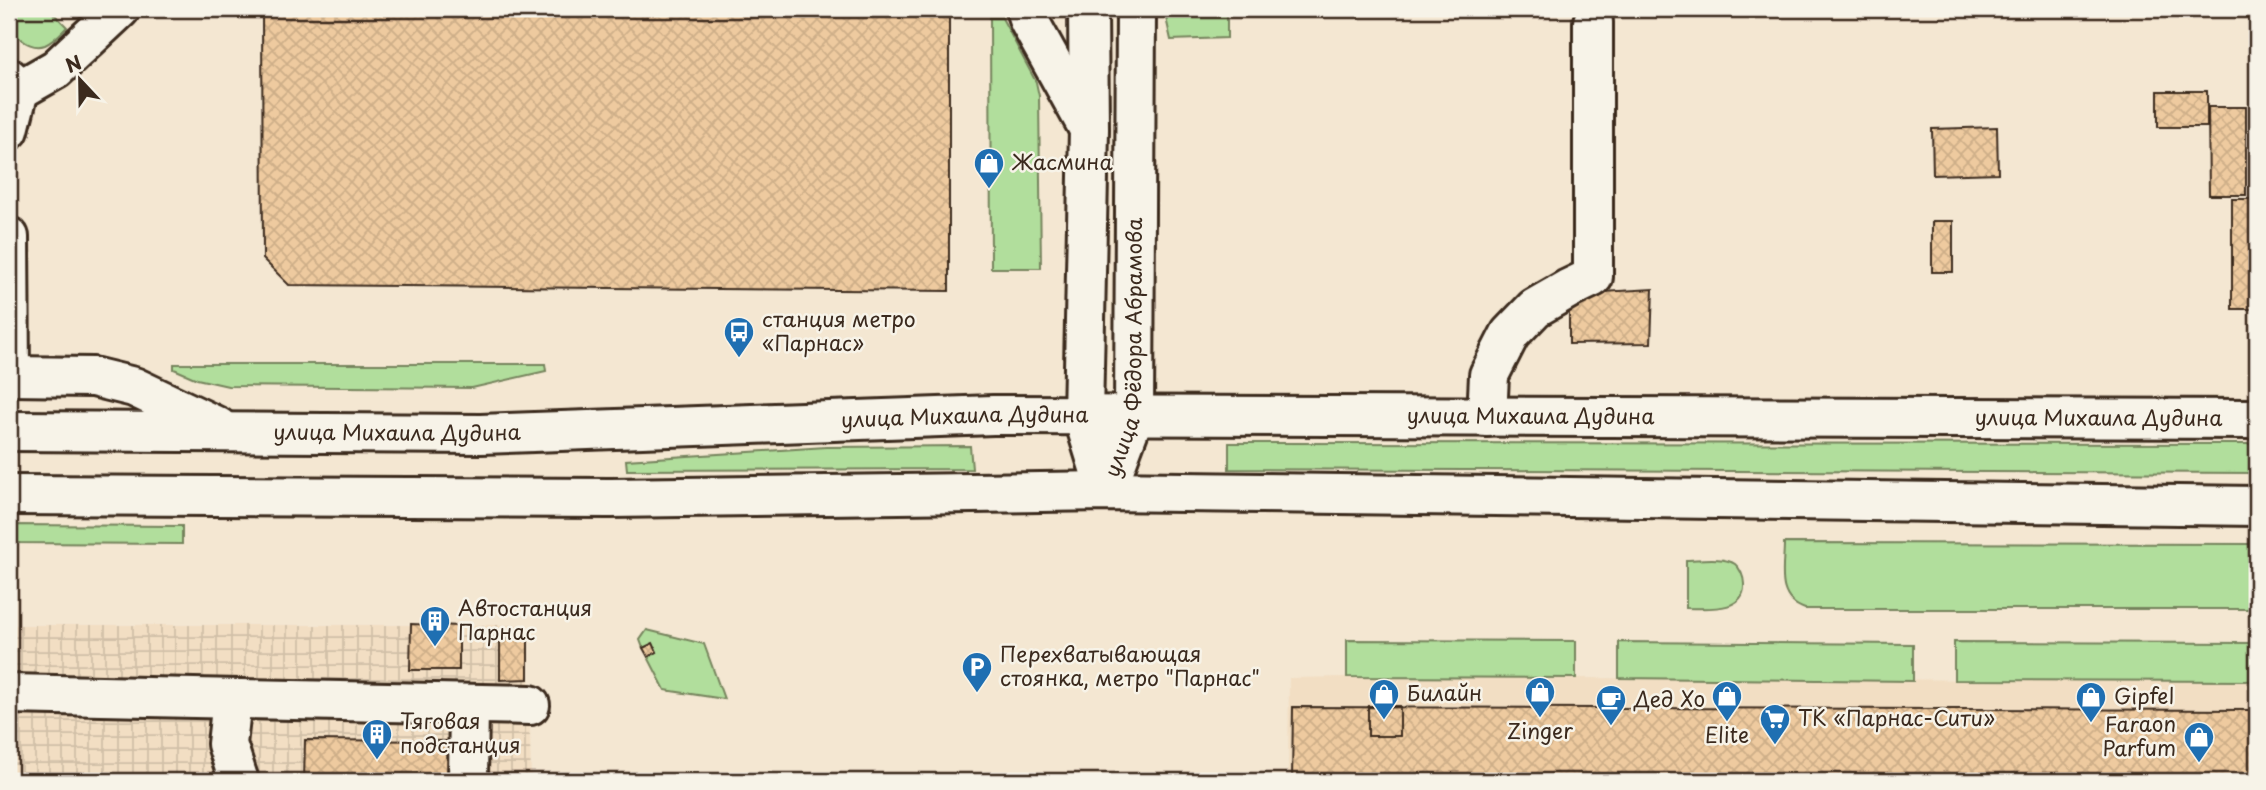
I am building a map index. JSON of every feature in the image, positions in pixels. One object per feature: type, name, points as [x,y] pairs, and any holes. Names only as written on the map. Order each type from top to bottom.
[{"type":"street","points":[[9,130],[14,84],[57,69],[120,9]]},
{"type":"street","points":[[1025,9],[1089,130]]},
{"type":"street","name":"улица Фёдора Абрамова","points":[[1088,9],[1089,130],[1083,416],[1106,491]]},
{"type":"street","name":"улица Фёдора Абрамова","points":[[1106,491],[1134,416],[1136,9]]},
{"type":"street","points":[[1486,417],[1489,375],[1510,334],[1535,308],[1593,277],[1593,22]]},
{"type":"street","points":[[9,237],[9,376],[93,377],[134,387],[229,433]]},
{"type":"street","name":"улица Михаила Дудина","points":[[9,431],[481,434],[993,415],[2257,419]]},
{"type":"street","points":[[9,495],[611,498],[1106,491],[2257,506]]},
{"type":"street","points":[[9,694],[530,705]]},
{"type":"street","points":[[232,700],[227,744],[239,781]]},
{"type":"street","points":[[467,781],[469,705]]},
{"type":"shaded area","points":[[9,625],[528,625],[531,781],[9,781]]},
{"type":"shaded area","name":"ТК «Парнас-Сити»","points":[[1289,678],[2257,681],[2257,781],[1288,781]]},
{"type":"green space","points":[[16,9],[49,9],[67,27],[45,45],[30,45],[17,36],[13,29],[12,15]]},
{"type":"green space","points":[[1164,9],[1227,9],[1227,38],[1171,40]]},
{"type":"green space","points":[[990,18],[1002,18],[1036,82],[1039,96],[1041,268],[991,268]]},
{"type":"green space","points":[[174,364],[545,364],[546,371],[472,388],[228,386],[197,379],[174,369]]},
{"type":"green space","points":[[1229,443],[2257,444],[2257,473],[1229,469]]},
{"type":"green space","points":[[970,446],[972,469],[627,470],[626,460],[826,447]]},
{"type":"green space","points":[[9,525],[182,526],[182,544],[9,543]]},
{"type":"green space","points":[[1784,543],[2257,544],[2257,609],[1805,609],[1795,604],[1785,591]]},
{"type":"green space","points":[[1718,559],[1735,564],[1744,581],[1743,593],[1738,600],[1723,607],[1686,608],[1686,560]]},
{"type":"green space","points":[[647,630],[704,644],[724,699],[665,690],[648,657],[657,652],[653,644],[643,648],[640,640]]},
{"type":"green space","points":[[1347,640],[1576,641],[1576,678],[1347,677]]},
{"type":"green space","points":[[1619,642],[1913,644],[1913,681],[1619,678]]},
{"type":"green space","points":[[1954,642],[2257,643],[2257,681],[1954,680]]},
{"type":"building","points":[[262,9],[949,9],[949,291],[289,285],[263,259]]},
{"type":"building","points":[[2158,91],[2207,91],[2207,127],[2158,127]]},
{"type":"building","points":[[2208,107],[2246,107],[2246,195],[2209,195]]},
{"type":"building","points":[[1997,127],[1998,173],[1933,175],[1932,129]]},
{"type":"building","points":[[2232,199],[2257,199],[2257,309],[2232,309]]},
{"type":"building","points":[[1932,221],[1953,221],[1953,272],[1932,272]]},
{"type":"building","points":[[1653,289],[1651,343],[1569,344],[1569,294]]},
{"type":"building","name":"Автостанция Парнас","points":[[411,624],[459,626],[459,670],[410,670]]},
{"type":"building","points":[[528,638],[528,679],[500,680],[500,639]]},
{"type":"building","points":[[653,643],[657,652],[648,657],[643,648]]},
{"type":"building","name":"Билайн","points":[[1368,706],[1400,706],[1400,736],[1368,736]]},
{"type":"building","name":"ТК «Парнас-Сити»","points":[[1293,707],[2257,710],[2257,781],[1292,781]]},
{"type":"building","name":"Тяговая подстанция","points":[[305,740],[450,741],[450,781],[304,781]]},
{"type":"place","name":"Жасмина","points":[[989,190]]},
{"type":"place","name":"станция метро «Парнас»","points":[[739,359]]},
{"type":"place","name":"Автостанция Парнас","points":[[435,648]]},
{"type":"place","name":"Перехватывающая стоянка, метро \"Парнас\"","points":[[977,694]]},
{"type":"place","name":"Zinger","points":[[1540,719]]},
{"type":"place","name":"Билайн","points":[[1384,721]]},
{"type":"place","name":"Elite","points":[[1727,723]]},
{"type":"place","name":"Gipfel","points":[[2091,724]]},
{"type":"place","name":"Дед Хо","points":[[1611,727]]},
{"type":"place","name":"ТК «Парнас-Сити»","points":[[1775,746]]},
{"type":"place","name":"Тяговая подстанция","points":[[377,761]]},
{"type":"place","name":"Faraon Parfum","points":[[2199,764]]}]
